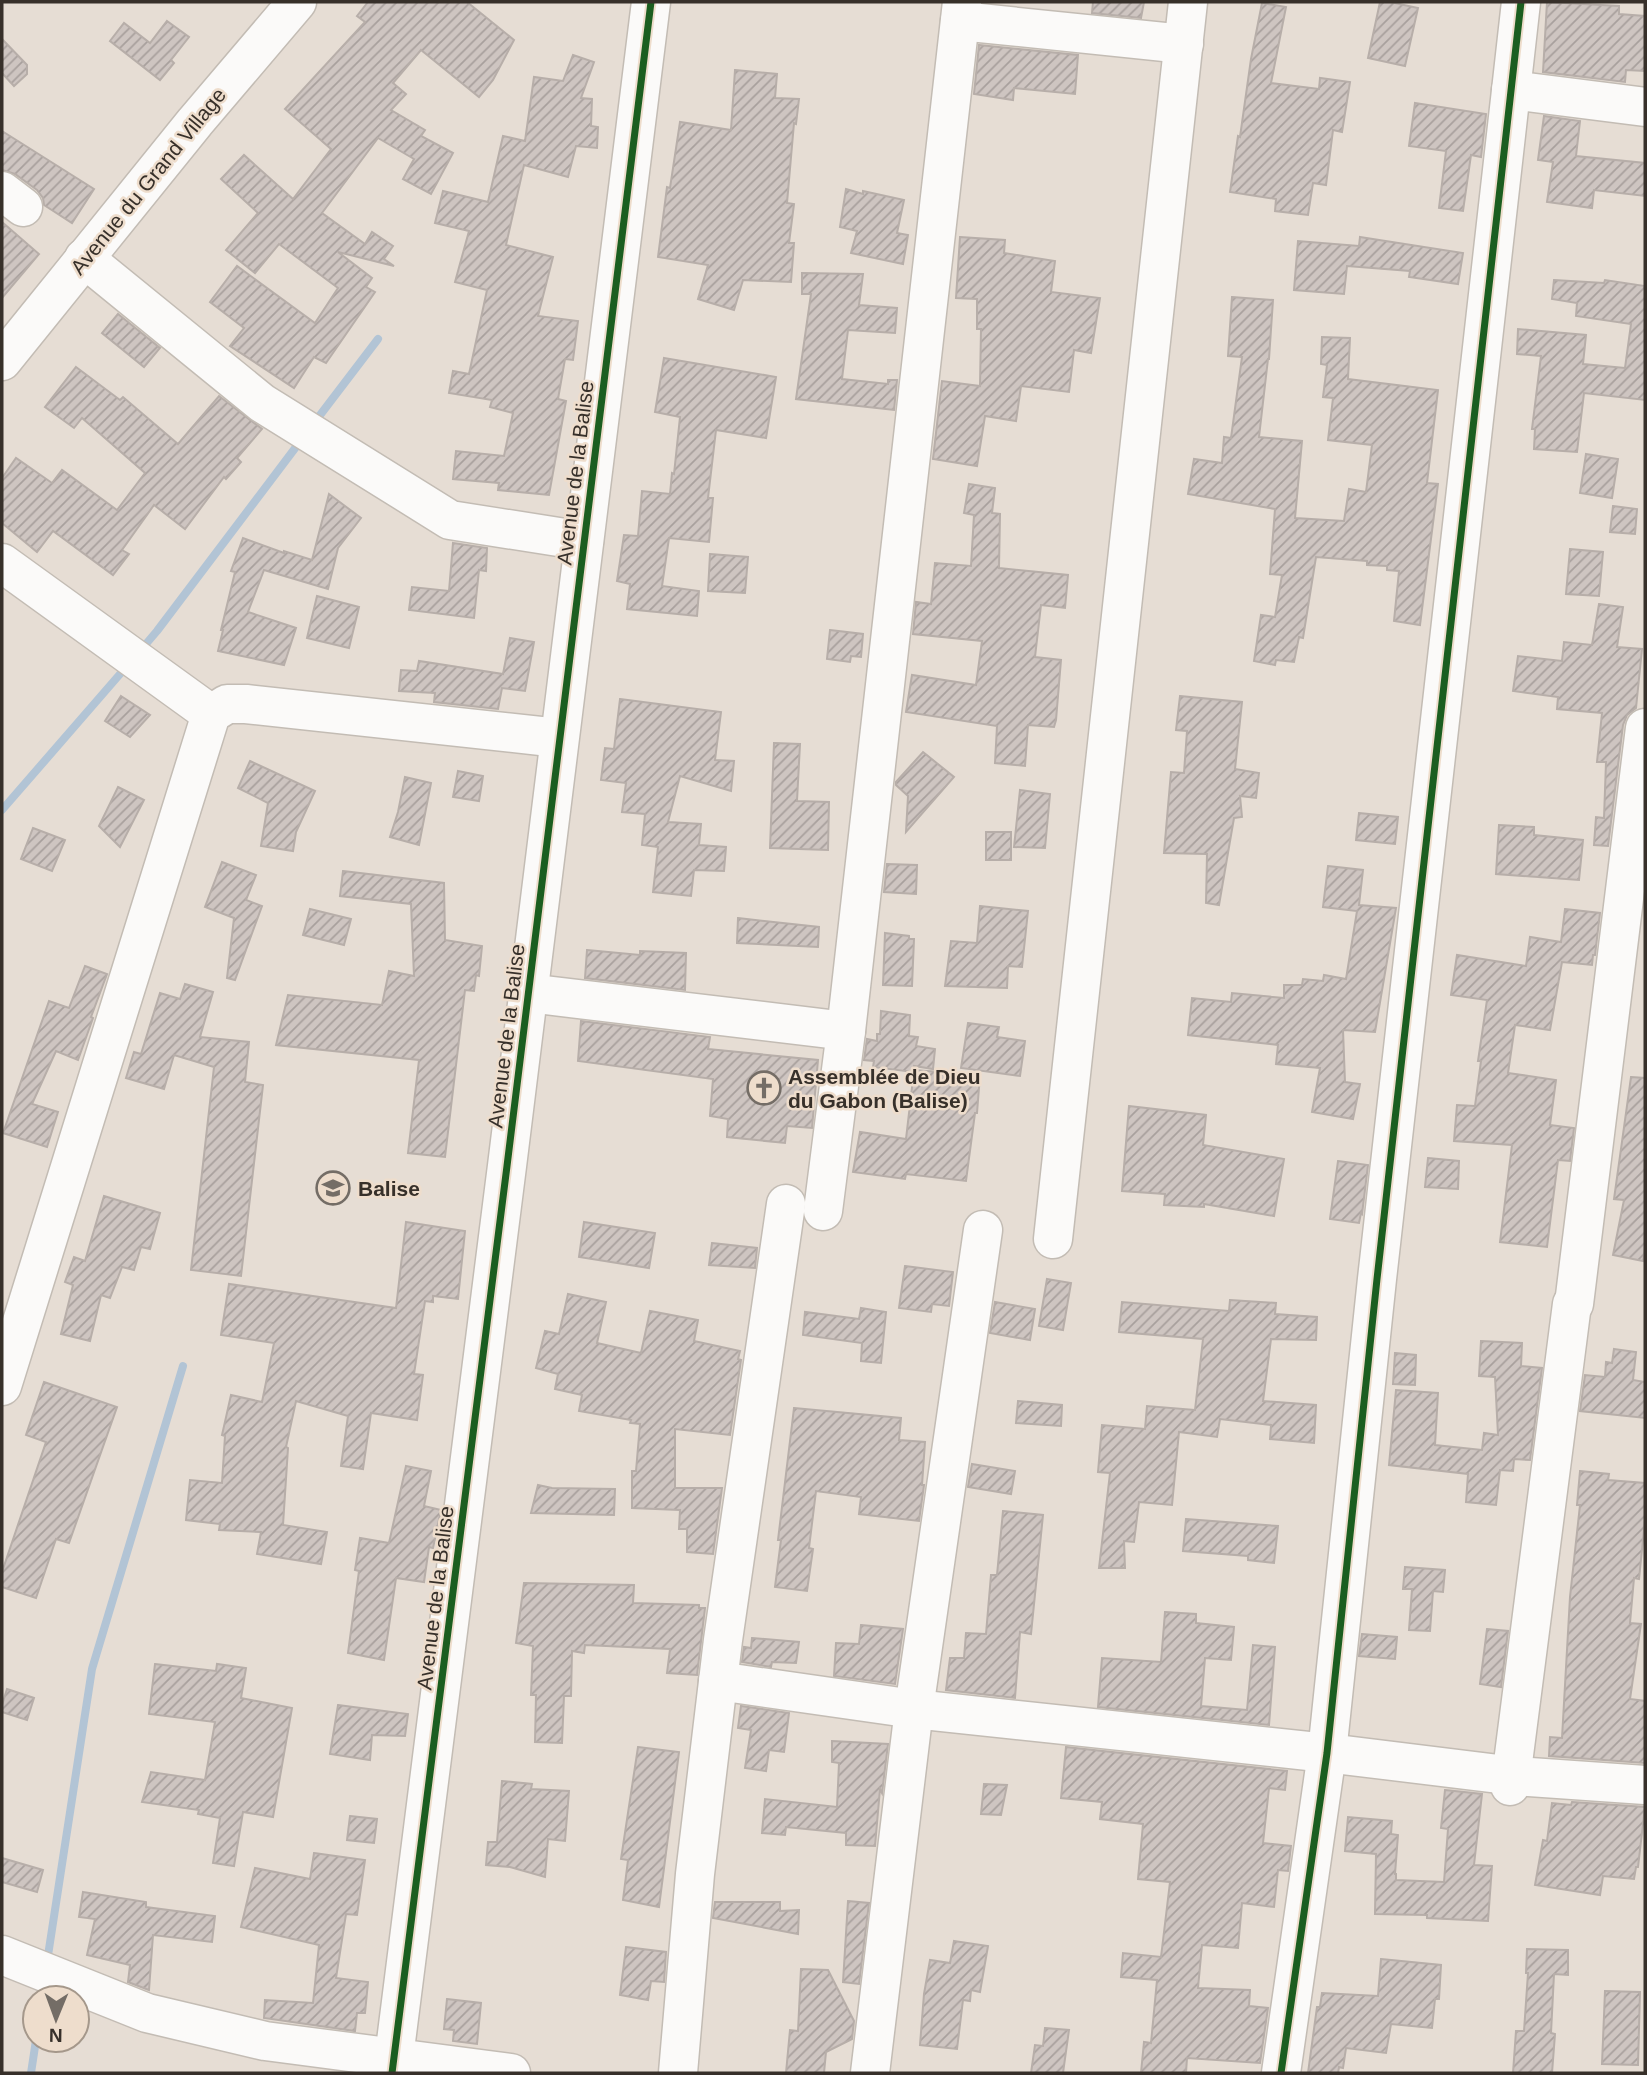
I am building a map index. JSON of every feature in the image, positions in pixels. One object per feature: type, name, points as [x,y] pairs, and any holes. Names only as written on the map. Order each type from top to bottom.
[{"type":"street","name":"Avenue du Grand Village","points":[[2,361],[195,122],[297,2]]},
{"type":"street","name":"Avenue de la Balise","points":[[393,2066],[651,2]]},
{"type":"street","points":[[1053,1239],[1188,2]]},
{"type":"street","points":[[1281,2073],[1327,1753],[1377,1279],[1521,2]]},
{"type":"street","points":[[678,2073],[695,1874],[718,1681],[805,1208],[846,1031],[961,11],[1184,44]]},
{"type":"street","points":[[1511,90],[1645,107]]},
{"type":"street","points":[[84,258],[262,403],[450,520],[584,541]]},
{"type":"street","points":[[2,563],[211,714]]},
{"type":"street","points":[[2,1386],[211,714],[227,704],[246,704],[559,738]]},
{"type":"street","points":[[1511,1781],[1645,728]]},
{"type":"street","points":[[528,993],[846,1031]]},
{"type":"street","points":[[870,2073],[914,1709],[983,1230]]},
{"type":"street","points":[[718,1681],[914,1709],[1327,1753],[1511,1781],[1645,1785]]},
{"type":"street","points":[[14,1960],[147,2013],[265,2041],[393,2066],[511,2073]]},
{"type":"building","points":[[368,2],[467,2],[514,40],[493,80],[479,97],[421,50],[393,83],[406,94],[391,110],[425,130],[421,136],[453,153],[431,194],[403,179],[414,159],[378,138],[322,213],[365,244],[372,232],[393,246],[384,259],[394,266],[338,252],[372,278],[366,287],[375,292],[326,363],[314,357],[294,388],[230,346],[244,328],[210,302],[237,266],[315,323],[338,288],[279,244],[255,273],[226,250],[258,213],[221,179],[244,155],[293,199],[331,149],[285,109],[365,22],[357,16]]},
{"type":"building","points":[[1093,2],[1144,2],[1141,18],[1092,13]]},
{"type":"building","points":[[1380,2],[1418,8],[1405,66],[1368,58]]},
{"type":"building","points":[[1547,2],[1619,6],[1619,14],[1645,16],[1645,71],[1626,70],[1625,82],[1543,72]]},
{"type":"building","points":[[1262,3],[1286,7],[1271,83],[1319,89],[1320,78],[1350,82],[1342,132],[1333,130],[1326,185],[1313,183],[1308,215],[1275,211],[1276,199],[1230,192]]},
{"type":"building","points":[[167,21],[189,37],[171,60],[174,63],[160,80],[110,41],[124,23],[150,43]]},
{"type":"building","points":[[2,39],[27,65],[27,74],[14,86],[2,73]]},
{"type":"building","points":[[979,45],[1078,55],[1075,94],[1014,88],[1013,100],[974,94]]},
{"type":"building","points":[[573,55],[594,62],[581,98],[592,99],[591,126],[598,127],[597,148],[576,146],[568,177],[524,165],[506,245],[553,257],[538,316],[578,321],[573,360],[565,359],[558,399],[566,401],[549,495],[498,490],[499,483],[453,479],[456,451],[504,456],[513,413],[490,407],[492,400],[449,393],[453,371],[469,374],[487,290],[455,282],[469,231],[435,223],[443,191],[488,202],[503,136],[525,141],[534,77],[563,81]]},
{"type":"building","points":[[735,70],[777,74],[775,98],[799,99],[796,124],[794,123],[787,203],[794,204],[789,243],[794,243],[791,282],[743,280],[734,310],[698,299],[708,265],[658,257],[667,187],[670,188],[680,122],[731,130]]},
{"type":"building","points":[[1415,103],[1486,114],[1481,157],[1471,155],[1463,211],[1439,208],[1446,151],[1409,146]]},
{"type":"building","points":[[1544,116],[1580,121],[1576,156],[1645,163],[1645,196],[1594,190],[1592,208],[1547,202],[1553,162],[1538,160]]},
{"type":"building","points":[[2,131],[94,189],[72,223],[44,205],[37,190],[15,174],[2,170]]},
{"type":"building","points":[[846,189],[904,200],[897,233],[908,235],[903,264],[851,253],[857,231],[840,227]]},
{"type":"building","points":[[2,222],[39,254],[2,298]]},
{"type":"building","points":[[960,237],[1005,240],[1004,253],[1055,261],[1051,292],[1100,298],[1091,353],[1074,350],[1069,392],[1021,386],[1016,421],[985,416],[977,466],[933,459],[942,381],[980,386],[981,329],[977,329],[977,299],[956,298]]},
{"type":"building","points":[[1360,237],[1463,253],[1458,284],[1409,277],[1410,271],[1347,266],[1344,294],[1294,290],[1298,241],[1359,246]]},
{"type":"building","points":[[802,273],[863,274],[859,305],[897,308],[895,333],[848,330],[842,379],[888,384],[888,380],[897,380],[894,410],[796,399],[811,294],[802,294]]},
{"type":"building","points":[[1554,280],[1604,283],[1605,280],[1645,286],[1645,400],[1584,393],[1577,452],[1534,449],[1535,429],[1532,429],[1541,356],[1517,354],[1518,329],[1586,335],[1583,364],[1625,368],[1631,324],[1576,316],[1577,303],[1552,299]]},
{"type":"building","points":[[1232,297],[1273,300],[1259,437],[1302,441],[1295,518],[1344,521],[1349,489],[1366,492],[1372,445],[1328,440],[1333,398],[1323,397],[1327,365],[1321,364],[1322,337],[1350,338],[1348,379],[1438,390],[1427,483],[1438,484],[1420,625],[1394,621],[1399,571],[1387,570],[1387,566],[1367,565],[1367,561],[1316,557],[1303,638],[1299,637],[1294,662],[1276,660],[1275,665],[1254,661],[1261,615],[1275,617],[1282,575],[1270,574],[1275,509],[1188,494],[1194,459],[1222,463],[1224,437],[1231,438],[1242,357],[1228,356]]},
{"type":"building","points":[[118,314],[160,348],[144,367],[102,333]]},
{"type":"building","points":[[664,358],[776,377],[766,438],[716,430],[708,498],[713,498],[709,542],[669,538],[662,586],[699,591],[697,616],[627,609],[630,584],[617,581],[624,535],[638,536],[642,491],[670,494],[680,417],[655,412]]},
{"type":"building","points":[[76,367],[120,400],[123,397],[178,444],[219,396],[262,429],[237,458],[241,462],[226,479],[224,477],[185,529],[154,505],[122,550],[129,554],[113,575],[53,531],[37,552],[2,523],[2,478],[16,458],[52,483],[62,470],[117,510],[145,473],[82,418],[74,428],[45,407]]},
{"type":"building","points":[[1586,454],[1618,459],[1612,498],[1580,493]]},
{"type":"building","points":[[969,484],[995,488],[992,513],[1000,514],[999,568],[1068,575],[1065,608],[1041,605],[1035,657],[1061,660],[1056,720],[1054,727],[1028,725],[1025,766],[995,763],[997,726],[906,712],[912,675],[976,685],[982,641],[913,634],[916,602],[931,604],[935,563],[971,566],[974,515],[964,513]]},
{"type":"building","points":[[329,494],[361,518],[338,548],[328,589],[264,570],[248,612],[296,628],[284,665],[218,651],[235,572],[231,571],[243,538],[312,560]]},
{"type":"building","points":[[1613,506],[1637,509],[1635,534],[1610,532]]},
{"type":"building","points":[[453,543],[487,548],[486,571],[479,570],[474,618],[409,610],[412,587],[449,591]]},
{"type":"building","points":[[1570,549],[1603,552],[1599,596],[1566,594]]},
{"type":"building","points":[[710,554],[748,557],[745,593],[708,591]]},
{"type":"building","points":[[317,596],[359,607],[349,648],[307,638]]},
{"type":"building","points":[[1599,604],[1623,607],[1617,647],[1642,649],[1636,708],[1627,715],[1623,725],[1608,846],[1594,845],[1596,817],[1604,818],[1606,762],[1597,762],[1602,713],[1557,709],[1558,697],[1513,691],[1518,656],[1562,661],[1564,642],[1592,645]]},
{"type":"building","points":[[830,630],[863,634],[861,657],[851,656],[850,662],[827,659]]},
{"type":"building","points":[[510,638],[534,642],[525,691],[502,688],[498,709],[434,702],[435,693],[399,691],[401,670],[417,671],[419,661],[503,674]]},
{"type":"building","points":[[121,696],[150,715],[130,737],[105,721]]},
{"type":"building","points":[[1180,696],[1242,702],[1235,769],[1259,773],[1256,798],[1240,796],[1242,817],[1234,818],[1219,905],[1206,903],[1207,854],[1164,853],[1171,772],[1184,773],[1187,731],[1176,730]]},
{"type":"building","points":[[620,699],[721,712],[715,760],[734,761],[731,791],[680,776],[668,822],[701,824],[699,845],[726,847],[724,871],[694,870],[691,896],[653,892],[658,847],[642,845],[645,814],[622,812],[626,783],[601,780],[605,748],[614,749]]},
{"type":"building","points":[[774,743],[800,744],[797,801],[829,802],[828,850],[770,848]]},
{"type":"building","points":[[923,752],[954,777],[906,832],[908,796],[896,782]]},
{"type":"building","points":[[250,761],[315,791],[296,832],[293,851],[261,846],[268,803],[238,788]]},
{"type":"building","points":[[458,771],[483,776],[479,801],[453,797]]},
{"type":"building","points":[[405,777],[431,783],[419,845],[390,837]]},
{"type":"building","points":[[118,787],[144,800],[120,847],[99,826]]},
{"type":"building","points":[[1020,790],[1050,794],[1045,848],[1014,847]]},
{"type":"building","points":[[1359,813],[1398,817],[1395,844],[1356,840]]},
{"type":"building","points":[[1499,825],[1534,827],[1534,835],[1583,840],[1579,880],[1496,874]]},
{"type":"building","points":[[33,828],[65,840],[52,871],[21,859]]},
{"type":"building","points":[[986,832],[1011,832],[1011,860],[986,860]]},
{"type":"building","points":[[222,862],[256,875],[246,900],[262,906],[235,980],[227,978],[234,918],[205,907]]},
{"type":"building","points":[[887,864],[917,865],[916,894],[884,892]]},
{"type":"building","points":[[1328,866],[1363,870],[1359,905],[1396,908],[1375,1032],[1343,1030],[1345,1082],[1360,1084],[1353,1119],[1312,1112],[1320,1068],[1276,1064],[1278,1045],[1188,1035],[1192,998],[1231,1002],[1232,993],[1284,998],[1284,985],[1302,985],[1303,979],[1323,981],[1324,975],[1346,979],[1357,911],[1323,907]]},
{"type":"building","points":[[343,871],[444,883],[445,940],[482,946],[479,976],[476,975],[474,991],[465,990],[445,1157],[408,1153],[419,1060],[276,1045],[288,995],[382,1005],[389,971],[414,976],[411,904],[340,896]]},
{"type":"building","points":[[980,906],[1028,911],[1022,967],[1008,966],[1007,988],[945,986],[951,941],[977,943]]},
{"type":"building","points":[[310,909],[351,919],[344,945],[303,935]]},
{"type":"building","points":[[1565,909],[1600,913],[1592,965],[1562,962],[1550,1030],[1515,1025],[1508,1073],[1556,1080],[1550,1125],[1574,1128],[1570,1161],[1558,1160],[1547,1247],[1500,1242],[1512,1145],[1454,1141],[1457,1105],[1475,1106],[1487,1000],[1451,995],[1457,955],[1526,966],[1530,937],[1561,942]]},
{"type":"building","points":[[738,918],[819,927],[818,947],[737,943]]},
{"type":"building","points":[[885,933],[914,939],[912,986],[883,985]]},
{"type":"building","points":[[587,950],[640,955],[640,951],[686,953],[685,990],[585,978]]},
{"type":"building","points":[[85,966],[107,974],[78,1060],[56,1051],[32,1104],[58,1112],[47,1147],[3,1133],[49,1001],[69,1008]]},
{"type":"building","points":[[185,984],[213,992],[200,1037],[249,1042],[245,1082],[263,1085],[241,1276],[191,1270],[214,1067],[174,1055],[164,1089],[126,1078],[134,1052],[141,1054],[160,993],[180,999]]},
{"type":"building","points":[[881,1011],[910,1015],[909,1036],[918,1037],[916,1046],[935,1049],[933,1069],[914,1066],[913,1072],[873,1067],[874,1061],[864,1060],[867,1039],[877,1041],[877,1034],[880,1034]]},
{"type":"building","points":[[581,1021],[710,1037],[708,1049],[818,1060],[812,1128],[787,1126],[785,1143],[727,1137],[728,1119],[710,1116],[713,1079],[578,1061]]},
{"type":"building","points":[[968,1023],[999,1027],[997,1037],[1025,1041],[1020,1076],[961,1068]]},
{"type":"building","points":[[914,1070],[980,1075],[966,1181],[906,1174],[905,1179],[853,1172],[860,1132],[906,1139]]},
{"type":"building","points":[[1631,1077],[1645,1078],[1643,1261],[1613,1255],[1624,1200],[1614,1199]]},
{"type":"building","points":[[1129,1106],[1206,1115],[1203,1145],[1284,1159],[1274,1216],[1204,1204],[1204,1207],[1164,1205],[1165,1194],[1122,1191]]},
{"type":"building","points":[[1428,1158],[1459,1161],[1458,1189],[1425,1187]]},
{"type":"building","points":[[1338,1161],[1368,1165],[1359,1223],[1330,1219]]},
{"type":"building","points":[[104,1196],[160,1213],[150,1249],[141,1247],[134,1270],[122,1267],[110,1298],[101,1295],[90,1341],[61,1334],[73,1285],[65,1282],[74,1257],[85,1261]]},
{"type":"building","points":[[406,1222],[465,1231],[458,1299],[433,1296],[433,1302],[425,1301],[414,1374],[423,1375],[417,1420],[371,1413],[363,1469],[341,1466],[348,1416],[296,1401],[286,1447],[283,1525],[327,1532],[321,1564],[257,1554],[261,1532],[219,1530],[220,1524],[186,1520],[190,1480],[222,1483],[225,1436],[222,1435],[231,1395],[262,1402],[274,1343],[221,1335],[229,1284],[396,1308]]},
{"type":"building","points":[[584,1222],[655,1233],[649,1268],[579,1257]]},
{"type":"building","points":[[712,1243],[757,1248],[755,1268],[709,1265]]},
{"type":"building","points":[[905,1266],[953,1272],[949,1306],[932,1304],[931,1312],[899,1308]]},
{"type":"building","points":[[1047,1279],[1071,1283],[1063,1330],[1039,1326]]},
{"type":"building","points":[[568,1294],[606,1302],[597,1343],[641,1353],[650,1311],[698,1320],[694,1341],[740,1351],[730,1435],[675,1429],[675,1488],[722,1488],[713,1554],[687,1552],[687,1529],[679,1529],[680,1510],[632,1508],[632,1471],[636,1471],[640,1424],[579,1411],[582,1395],[555,1389],[558,1374],[536,1368],[545,1331],[559,1334]]},
{"type":"building","points":[[1230,1300],[1276,1303],[1275,1314],[1317,1317],[1316,1340],[1271,1339],[1263,1401],[1316,1405],[1314,1443],[1270,1439],[1271,1425],[1220,1419],[1217,1437],[1179,1432],[1172,1505],[1139,1502],[1134,1542],[1124,1541],[1125,1568],[1099,1568],[1110,1473],[1098,1472],[1102,1425],[1145,1429],[1147,1406],[1195,1410],[1203,1339],[1119,1332],[1122,1302],[1229,1311]]},
{"type":"building","points":[[995,1302],[1035,1309],[1030,1340],[990,1333]]},
{"type":"building","points":[[861,1308],[886,1312],[881,1363],[861,1361],[862,1343],[803,1335],[805,1312],[859,1319]]},
{"type":"building","points":[[1481,1341],[1522,1343],[1521,1366],[1542,1368],[1530,1460],[1514,1459],[1513,1471],[1500,1470],[1496,1505],[1466,1502],[1468,1474],[1389,1465],[1396,1390],[1438,1393],[1435,1445],[1482,1450],[1484,1433],[1498,1435],[1495,1377],[1479,1376]]},
{"type":"building","points":[[1614,1349],[1636,1352],[1633,1380],[1645,1382],[1645,1418],[1580,1411],[1585,1375],[1605,1377],[1606,1362],[1612,1363]]},
{"type":"building","points":[[1395,1353],[1416,1355],[1415,1385],[1393,1384]]},
{"type":"building","points":[[44,1382],[117,1407],[69,1543],[56,1539],[36,1598],[2,1587],[2,1572],[46,1442],[26,1435]]},
{"type":"building","points":[[1018,1401],[1062,1405],[1061,1426],[1016,1423]]},
{"type":"building","points":[[794,1408],[901,1418],[899,1440],[925,1442],[924,1485],[919,1521],[859,1514],[861,1497],[816,1491],[809,1548],[813,1549],[807,1591],[775,1587]]},
{"type":"building","points":[[972,1464],[1015,1471],[1011,1494],[968,1487]]},
{"type":"building","points":[[406,1466],[431,1471],[424,1506],[441,1510],[433,1548],[429,1547],[424,1582],[396,1578],[384,1660],[348,1653],[359,1571],[355,1570],[360,1538],[389,1543]]},
{"type":"building","points":[[1580,1471],[1609,1474],[1608,1480],[1645,1483],[1645,1520],[1639,1579],[1634,1578],[1630,1623],[1641,1624],[1630,1699],[1645,1701],[1645,1763],[1549,1756],[1550,1737],[1562,1738],[1570,1597],[1580,1505],[1577,1505]]},
{"type":"building","points":[[538,1485],[552,1488],[615,1489],[614,1515],[531,1513]]},
{"type":"building","points":[[1003,1511],[1043,1515],[1031,1634],[1020,1632],[1015,1698],[946,1690],[950,1658],[964,1658],[966,1633],[986,1634],[991,1575],[997,1575]]},
{"type":"building","points":[[1186,1519],[1278,1526],[1274,1563],[1248,1560],[1248,1556],[1183,1551]]},
{"type":"building","points":[[1405,1567],[1445,1570],[1443,1592],[1433,1591],[1430,1631],[1409,1630],[1412,1589],[1403,1589]]},
{"type":"building","points":[[524,1583],[634,1585],[633,1603],[699,1605],[699,1608],[705,1608],[697,1675],[667,1673],[670,1649],[585,1645],[584,1653],[572,1651],[571,1696],[564,1696],[562,1743],[535,1742],[536,1695],[531,1695],[533,1646],[516,1643]]},
{"type":"building","points":[[1165,1612],[1196,1614],[1196,1623],[1234,1627],[1231,1660],[1205,1658],[1201,1706],[1247,1710],[1253,1645],[1275,1647],[1269,1725],[1098,1707],[1102,1658],[1161,1662]]},
{"type":"building","points":[[861,1625],[903,1629],[895,1684],[834,1676],[836,1643],[859,1644]]},
{"type":"building","points":[[1487,1629],[1508,1631],[1501,1687],[1480,1684]]},
{"type":"building","points":[[1362,1634],[1397,1637],[1395,1659],[1359,1656]]},
{"type":"building","points":[[752,1638],[799,1642],[796,1663],[772,1662],[771,1667],[742,1662],[744,1647],[751,1648]]},
{"type":"building","points":[[155,1664],[216,1671],[217,1664],[246,1668],[241,1698],[292,1708],[273,1817],[243,1812],[234,1866],[213,1863],[220,1818],[198,1814],[199,1810],[142,1802],[151,1772],[205,1780],[215,1722],[149,1714]]},
{"type":"building","points":[[7,1689],[34,1698],[27,1720],[2,1712]]},
{"type":"building","points":[[338,1705],[408,1714],[405,1736],[372,1735],[370,1760],[330,1754]]},
{"type":"building","points":[[741,1706],[789,1713],[784,1752],[769,1750],[766,1771],[745,1768],[751,1730],[738,1728]]},
{"type":"building","points":[[832,1741],[888,1744],[882,1793],[880,1789],[875,1846],[846,1845],[846,1833],[786,1827],[785,1835],[762,1833],[765,1799],[837,1807],[839,1763],[832,1762]]},
{"type":"building","points":[[638,1747],[679,1752],[659,1907],[623,1900],[628,1860],[621,1859]]},
{"type":"building","points":[[1066,1747],[1287,1771],[1285,1790],[1269,1788],[1263,1843],[1291,1846],[1288,1871],[1278,1870],[1274,1907],[1242,1903],[1238,1948],[1202,1945],[1198,1988],[1250,1990],[1249,2006],[1268,2008],[1260,2063],[1187,2058],[1186,2073],[1141,2073],[1144,2042],[1151,2043],[1157,1980],[1121,1977],[1123,1953],[1161,1957],[1170,1882],[1138,1879],[1143,1824],[1100,1819],[1102,1802],[1061,1798]]},
{"type":"building","points":[[502,1781],[532,1784],[531,1789],[569,1791],[565,1841],[548,1839],[545,1877],[510,1867],[486,1865],[488,1842],[497,1842]]},
{"type":"building","points":[[984,1784],[1007,1785],[1001,1815],[981,1814]]},
{"type":"building","points":[[1445,1790],[1482,1794],[1474,1865],[1492,1866],[1488,1921],[1427,1918],[1427,1915],[1375,1914],[1376,1854],[1345,1851],[1348,1817],[1392,1821],[1391,1834],[1398,1835],[1396,1880],[1444,1882],[1448,1829],[1441,1828]]},
{"type":"building","points":[[1572,1802],[1645,1807],[1638,1867],[1634,1879],[1603,1876],[1600,1895],[1535,1885],[1543,1840],[1547,1841],[1552,1803],[1571,1805]]},
{"type":"building","points":[[350,1816],[377,1819],[374,1843],[347,1840]]},
{"type":"building","points":[[314,1853],[365,1860],[357,1915],[346,1914],[336,1978],[368,1982],[365,2013],[357,2013],[355,2031],[264,2018],[265,2000],[313,2003],[319,1945],[241,1927],[255,1868],[310,1879]]},
{"type":"building","points":[[2,1858],[43,1870],[37,1892],[2,1882]]},
{"type":"building","points":[[83,1892],[146,1902],[146,1907],[215,1916],[212,1942],[153,1935],[149,1990],[128,1982],[130,1965],[87,1955],[95,1919],[79,1917]]},
{"type":"building","points":[[848,1901],[869,1903],[859,1984],[843,1982]]},
{"type":"building","points":[[715,1902],[780,1902],[780,1911],[799,1910],[798,1934],[713,1918]]},
{"type":"building","points":[[954,1941],[988,1946],[980,1992],[971,1990],[970,2001],[963,2000],[957,2049],[920,2045],[930,1960],[950,1963]]},
{"type":"building","points":[[626,1947],[666,1952],[664,1982],[651,1981],[648,2000],[620,1995]]},
{"type":"building","points":[[1527,1949],[1568,1950],[1568,1975],[1554,1974],[1551,2033],[1555,2034],[1552,2073],[1513,2073],[1516,2031],[1524,2031]]},
{"type":"building","points":[[1381,1959],[1441,1965],[1439,1999],[1435,1999],[1432,2028],[1391,2024],[1386,2053],[1346,2048],[1343,2068],[1339,2067],[1338,2073],[1308,2073],[1317,2007],[1320,2007],[1322,1993],[1378,1996]]},
{"type":"building","points":[[801,1969],[828,1970],[854,2021],[852,2039],[826,2052],[824,2073],[786,2073],[790,2030],[798,2031]]},
{"type":"building","points":[[1605,1991],[1640,1992],[1638,2065],[1602,2064]]},
{"type":"building","points":[[447,1999],[481,2003],[477,2044],[453,2041],[454,2030],[444,2029]]},
{"type":"building","points":[[1045,2028],[1069,2030],[1063,2073],[1031,2073],[1035,2045],[1043,2046]]},
{"type":"waterway","points":[[314,423],[378,339]]},
{"type":"waterway","points":[[140,651],[302,439]]},
{"type":"waterway","points":[[2,810],[127,666]]},
{"type":"waterway","points":[[47,1962],[92,1669],[183,1366]]},
{"type":"waterway","points":[[31,2073],[34,2054]]},
{"type":"cycle path","points":[[392,2073],[651,2]]},
{"type":"cycle path","points":[[1281,2073],[1327,1753],[1377,1279],[1521,2]]},
{"type":"place","name":"Assemblée de Dieu du Gabon (Balise)","points":[[764,1088]]},
{"type":"place","name":"Balise","points":[[333,1188]]}]
